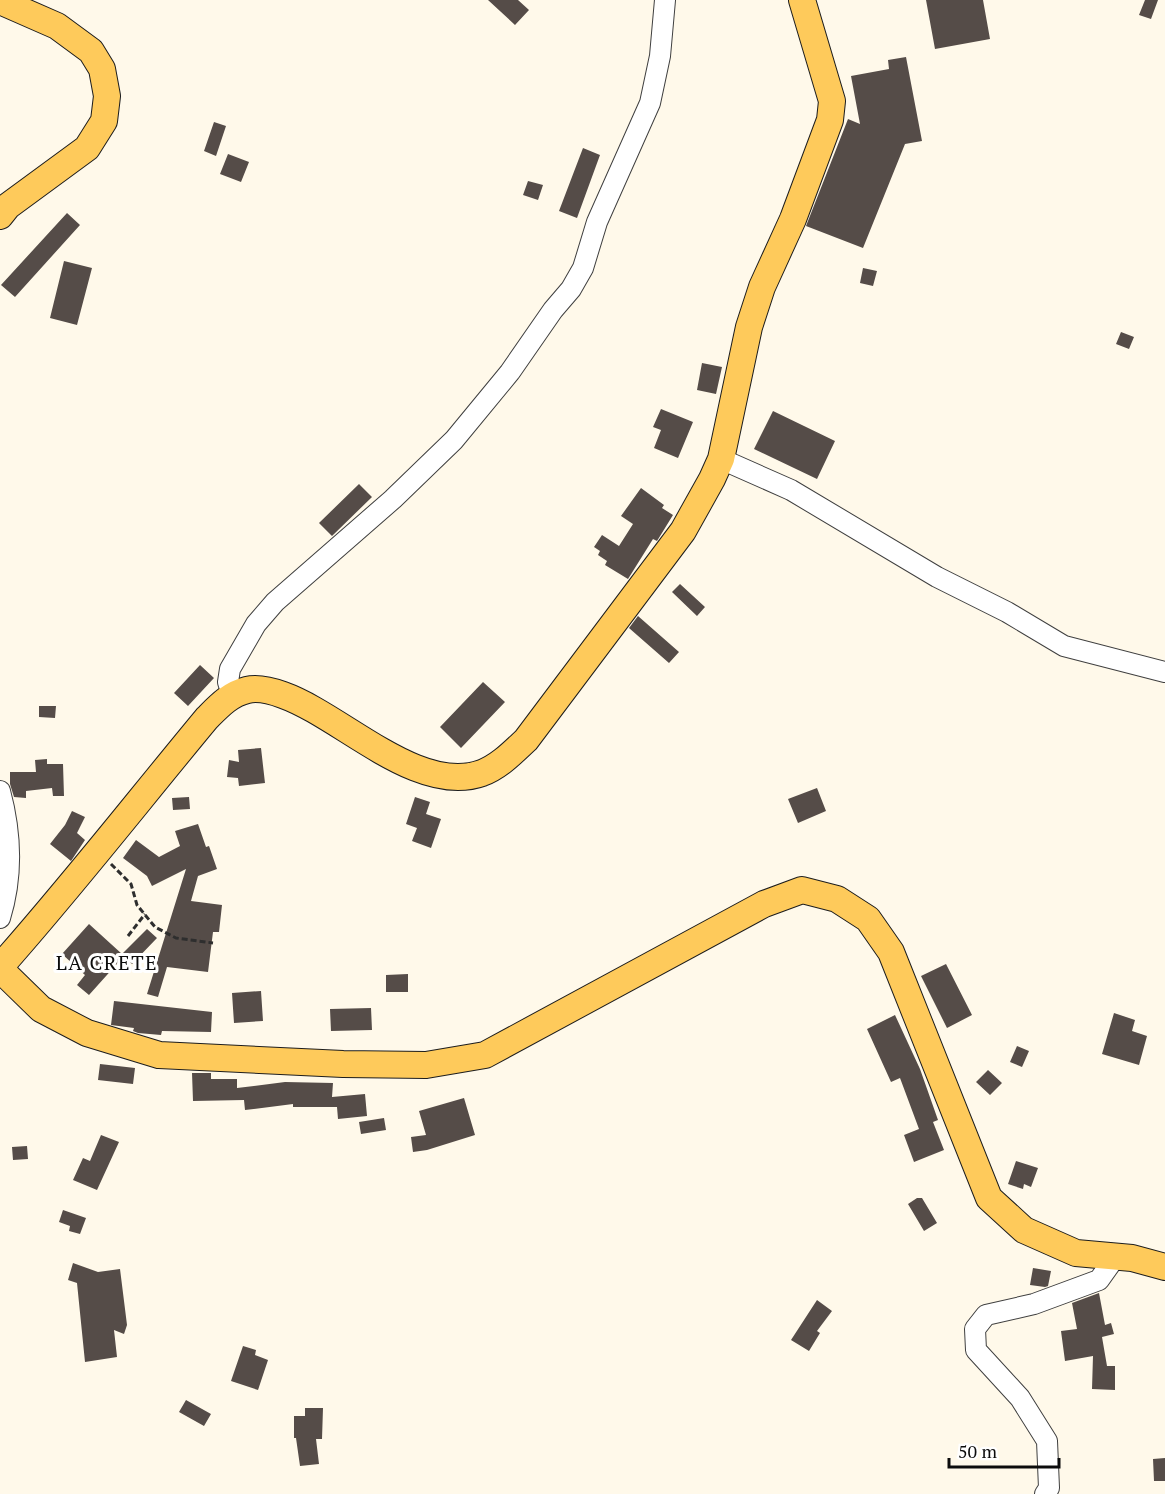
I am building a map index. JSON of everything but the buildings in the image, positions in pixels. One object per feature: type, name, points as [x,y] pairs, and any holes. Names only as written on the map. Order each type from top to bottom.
[{"type":"main road","points":[[802,0],[832,101],[830,120],[793,219],[762,287],[749,327],[721,459],[683,531],[526,740],[503,762],[483,773],[447,778],[401,762],[299,701],[258,688],[232,695],[207,718],[98,849],[56,904],[0,968],[41,1010],[87,1033],[159,1055],[343,1064],[426,1065],[485,1055],[764,904],[802,890],[837,898],[868,919],[891,952],[989,1197],[1024,1230],[1076,1253],[1132,1258],[1165,1267]]},
{"type":"main road","points":[[0,1],[57,26],[91,51],[102,69],[107,96],[104,122],[87,147],[8,206],[0,216]]},
{"type":"street","points":[[232,695],[228,682],[230,669],[262,617],[275,602],[384,507],[454,440],[510,372],[553,310],[571,289],[583,268],[597,222],[650,103],[660,56],[665,0]]},
{"type":"street","points":[[721,459],[791,490],[937,578],[1007,612],[1064,646],[1165,672]]},
{"type":"street","points":[[0,790],[10,859],[6,899],[0,918]]},
{"type":"street","points":[[1045,1494],[1049,1488],[1047,1441],[1020,1398],[976,1350],[975,1329],[986,1315],[1034,1304],[1099,1280],[1116,1256]]},
{"type":"path","points":[[98,849],[131,884],[137,905],[155,927],[176,938],[213,943]]},
{"type":"path","points":[[128,936],[145,914]]},
{"type":"district","name":"LA CRETE","points":[[107,963]]}]
